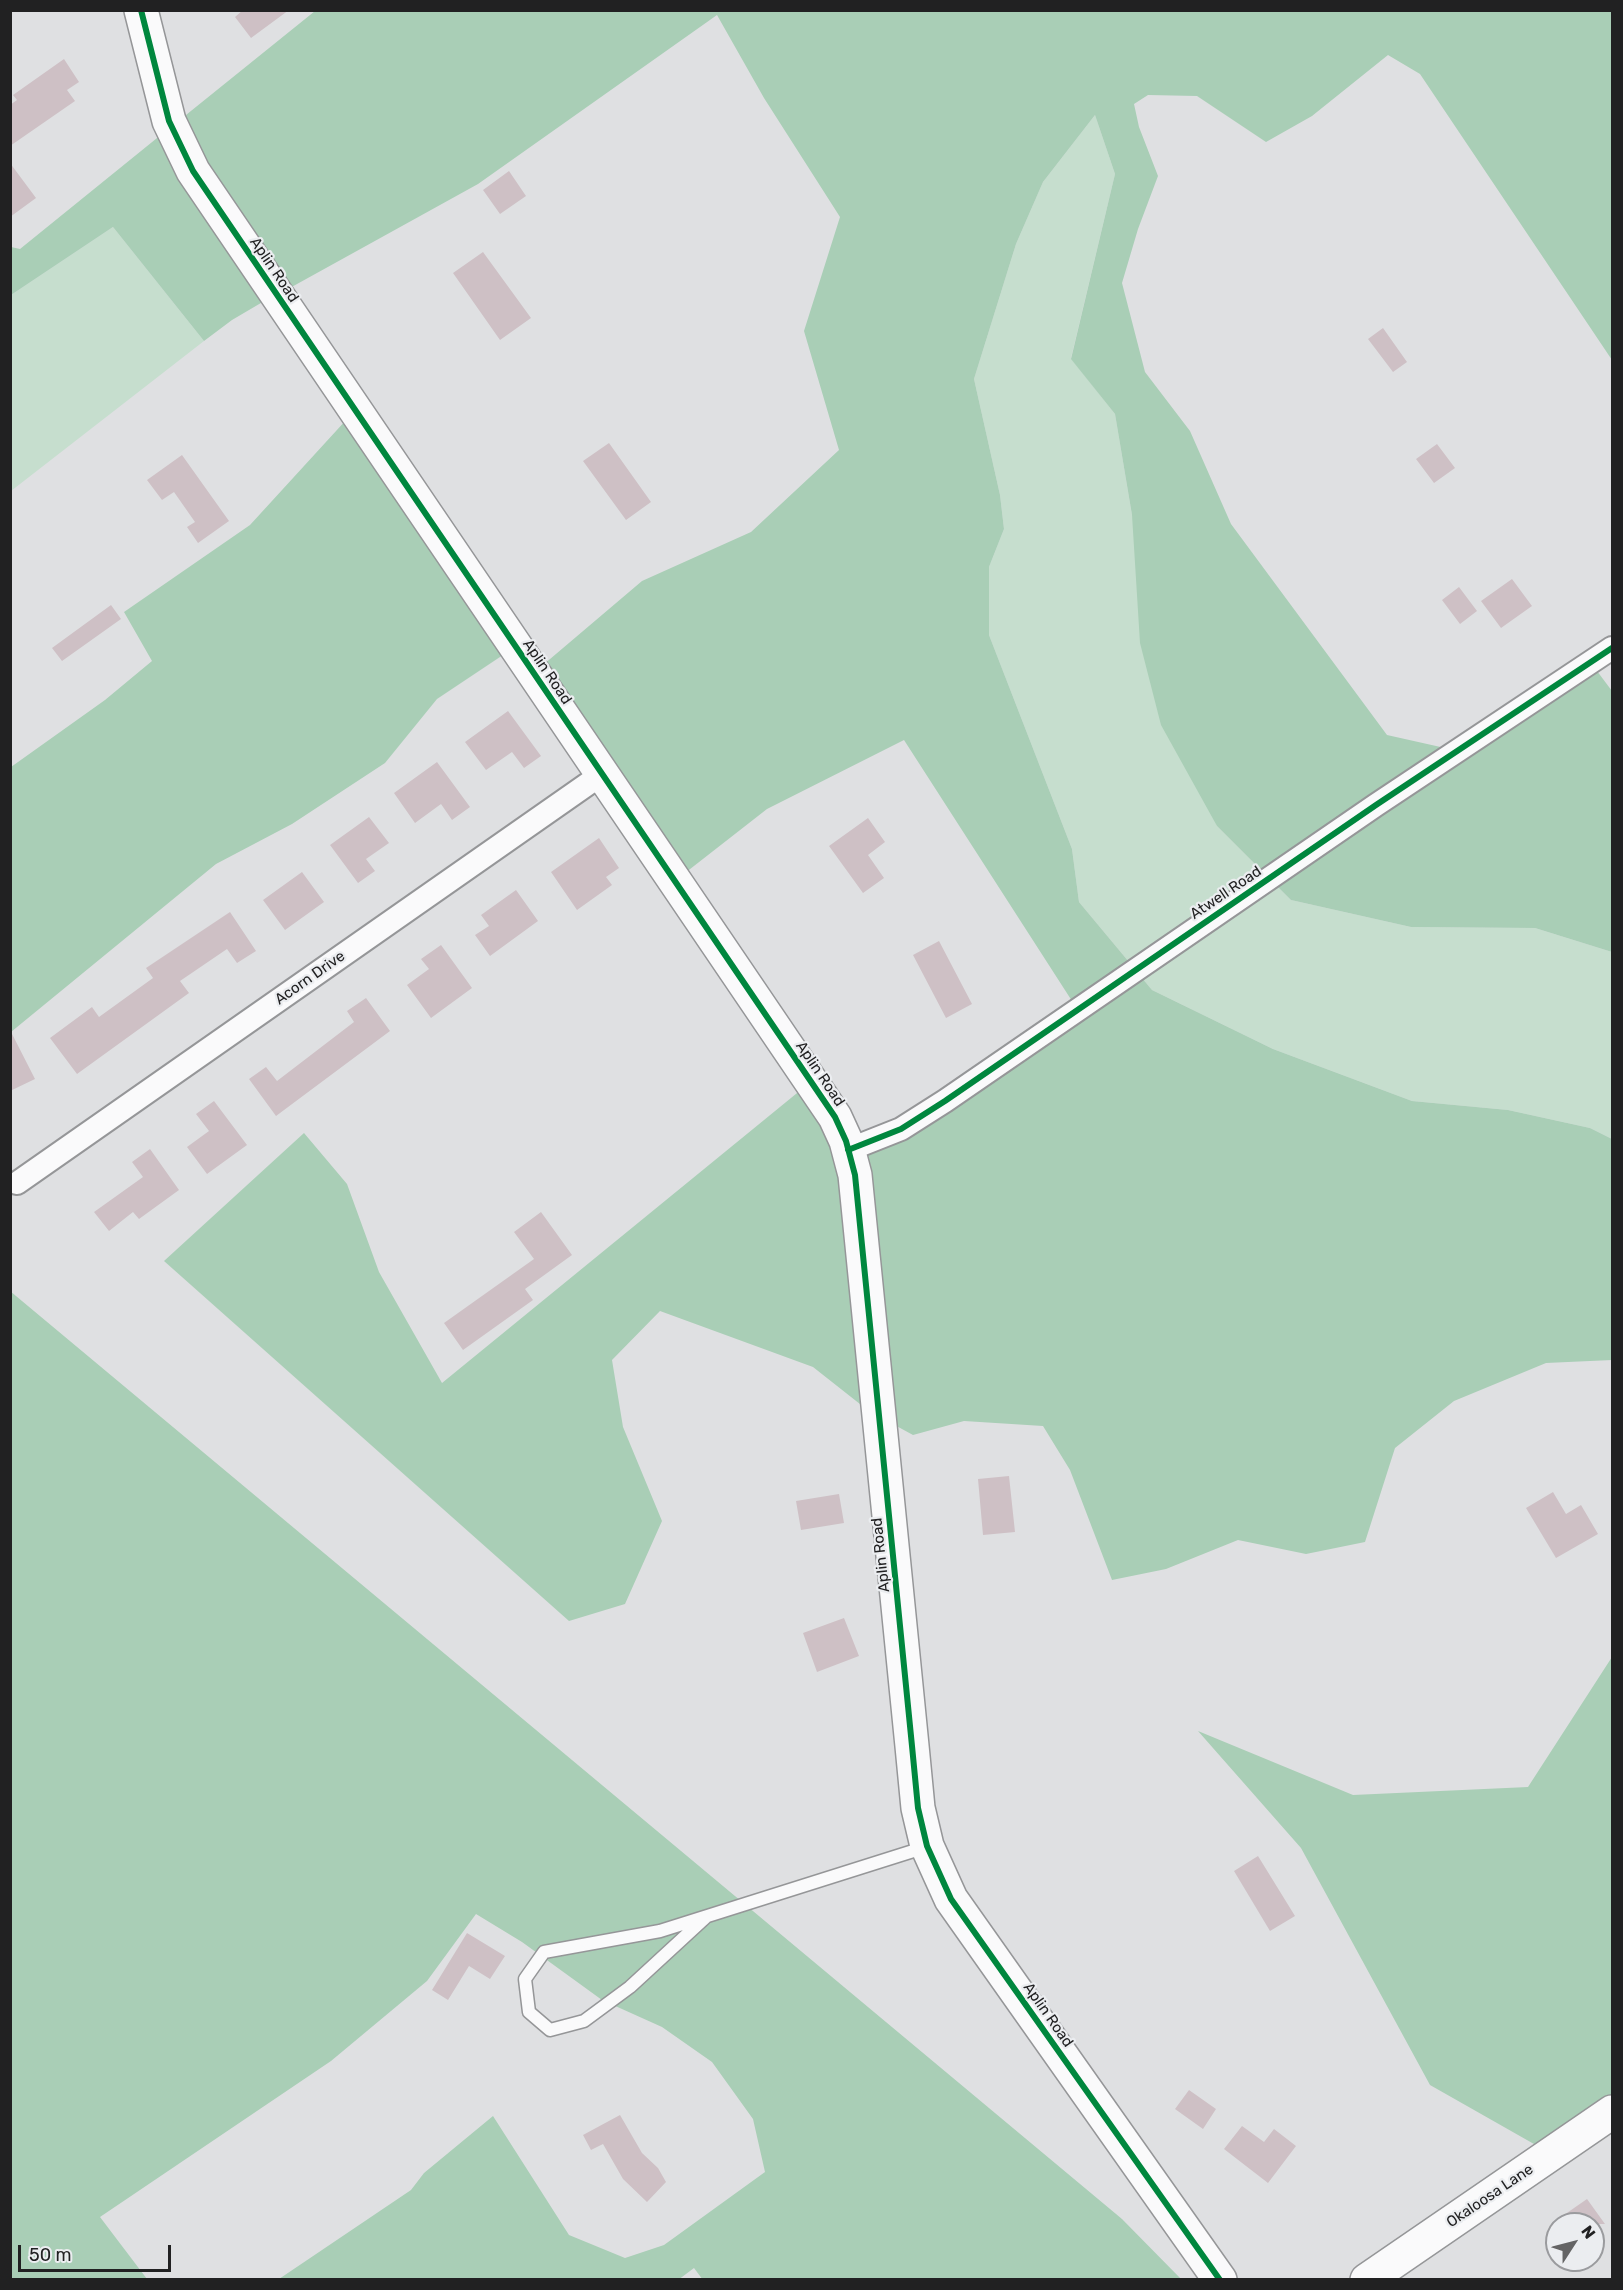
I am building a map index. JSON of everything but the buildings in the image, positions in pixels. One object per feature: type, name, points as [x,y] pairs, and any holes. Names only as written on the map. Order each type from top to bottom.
[{"type":"street","name":"Aplin Road","points":[[141,10],[166,112],[193,171],[835,1117],[855,1175],[918,1808],[927,1846],[951,1899],[1220,2280]]},
{"type":"street","name":"Atwell Road","points":[[848,1150],[901,1129],[945,1101],[1367,812],[1612,648]]},
{"type":"street","name":"Acorn Drive","points":[[17,1183],[602,774]]},
{"type":"street","name":"Okaloosa Lane","points":[[1367,2280],[1612,2112]]},
{"type":"lane","points":[[706,1917],[630,1987],[584,2021],[550,2030],[529,2012],[525,1979],[544,1952],[660,1931],[927,1846]]},
{"type":"green space","points":[[315,11],[1612,11],[1612,360],[1420,74],[1388,55],[1312,116],[1266,142],[1197,96],[1148,95],[1134,104],[1139,127],[1158,176],[1138,229],[1122,283],[1145,372],[1190,431],[1231,524],[1387,735],[1445,748],[1262,871],[1217,826],[1161,725],[1140,643],[1132,515],[1115,414],[1071,359],[1115,174],[1095,115],[1043,182],[1016,244],[974,379],[1000,495],[1004,529],[989,567],[989,635],[1072,849],[1079,902],[1129,962],[1072,1001],[904,740],[767,809],[685,873],[543,665],[642,581],[751,532],[839,450],[804,331],[840,217],[764,98],[717,15],[478,184],[288,289],[203,164],[181,119]]},
{"type":"green space","points":[[1095,115],[1115,174],[1071,358],[1115,414],[1132,515],[1217,826],[1262,871],[1129,962],[1079,902],[1072,849],[989,635],[989,567],[1004,529],[1000,495],[974,379],[1016,244],[1043,182]]},
{"type":"green space","points":[[162,134],[266,300],[232,320],[204,341],[113,227],[11,295],[11,247],[20,249]]},
{"type":"green space","points":[[113,227],[204,341],[11,491],[11,295]]},
{"type":"green space","points":[[347,419],[506,653],[437,699],[385,763],[292,824],[216,864],[11,1032],[11,767],[105,700],[152,661],[124,612],[250,525]]},
{"type":"green space","points":[[1597,671],[1612,691],[1612,952],[1535,928],[1411,927],[1291,900],[1277,886]]},
{"type":"green space","points":[[1277,886],[1291,900],[1411,927],[1535,928],[1612,952],[1612,1139],[1590,1128],[1508,1110],[1412,1101],[1273,1049],[1152,990],[1142,978]]},
{"type":"green space","points":[[1142,978],[1152,990],[1273,1049],[1412,1101],[1508,1110],[1590,1128],[1612,1139],[1612,1360],[1546,1363],[1454,1401],[1395,1448],[1365,1542],[1306,1554],[1238,1540],[1166,1569],[1112,1580],[1070,1470],[1043,1426],[964,1421],[913,1435],[891,1423],[862,1156]]},
{"type":"green space","points":[[802,1089],[825,1123],[844,1178],[865,1408],[813,1367],[660,1311],[612,1360],[623,1427],[662,1521],[625,1604],[569,1621],[164,1261],[304,1133],[347,1184],[379,1272],[442,1383]]},
{"type":"green space","points":[[10,1291],[1122,2219],[1181,2279],[703,2280],[694,2268],[678,2280],[279,2279],[411,2190],[424,2173],[493,2116],[569,2235],[625,2258],[664,2245],[765,2172],[753,2119],[712,2062],[662,2027],[602,2000],[522,1942],[476,1914],[427,1981],[331,2061],[100,2217],[147,2279],[11,2279]]},
{"type":"green space","points":[[1612,1657],[1612,2099],[1541,2148],[1430,2085],[1301,1848],[1198,1731],[1353,1795],[1528,1787]]},
{"type":"cycle path","points":[[141,10],[169,121],[193,171],[835,1117],[846,1141],[855,1175],[918,1808],[927,1846],[951,1899],[1220,2280]]},
{"type":"cycle path","points":[[848,1150],[901,1129],[945,1101],[1376,805],[1612,648]]}]
